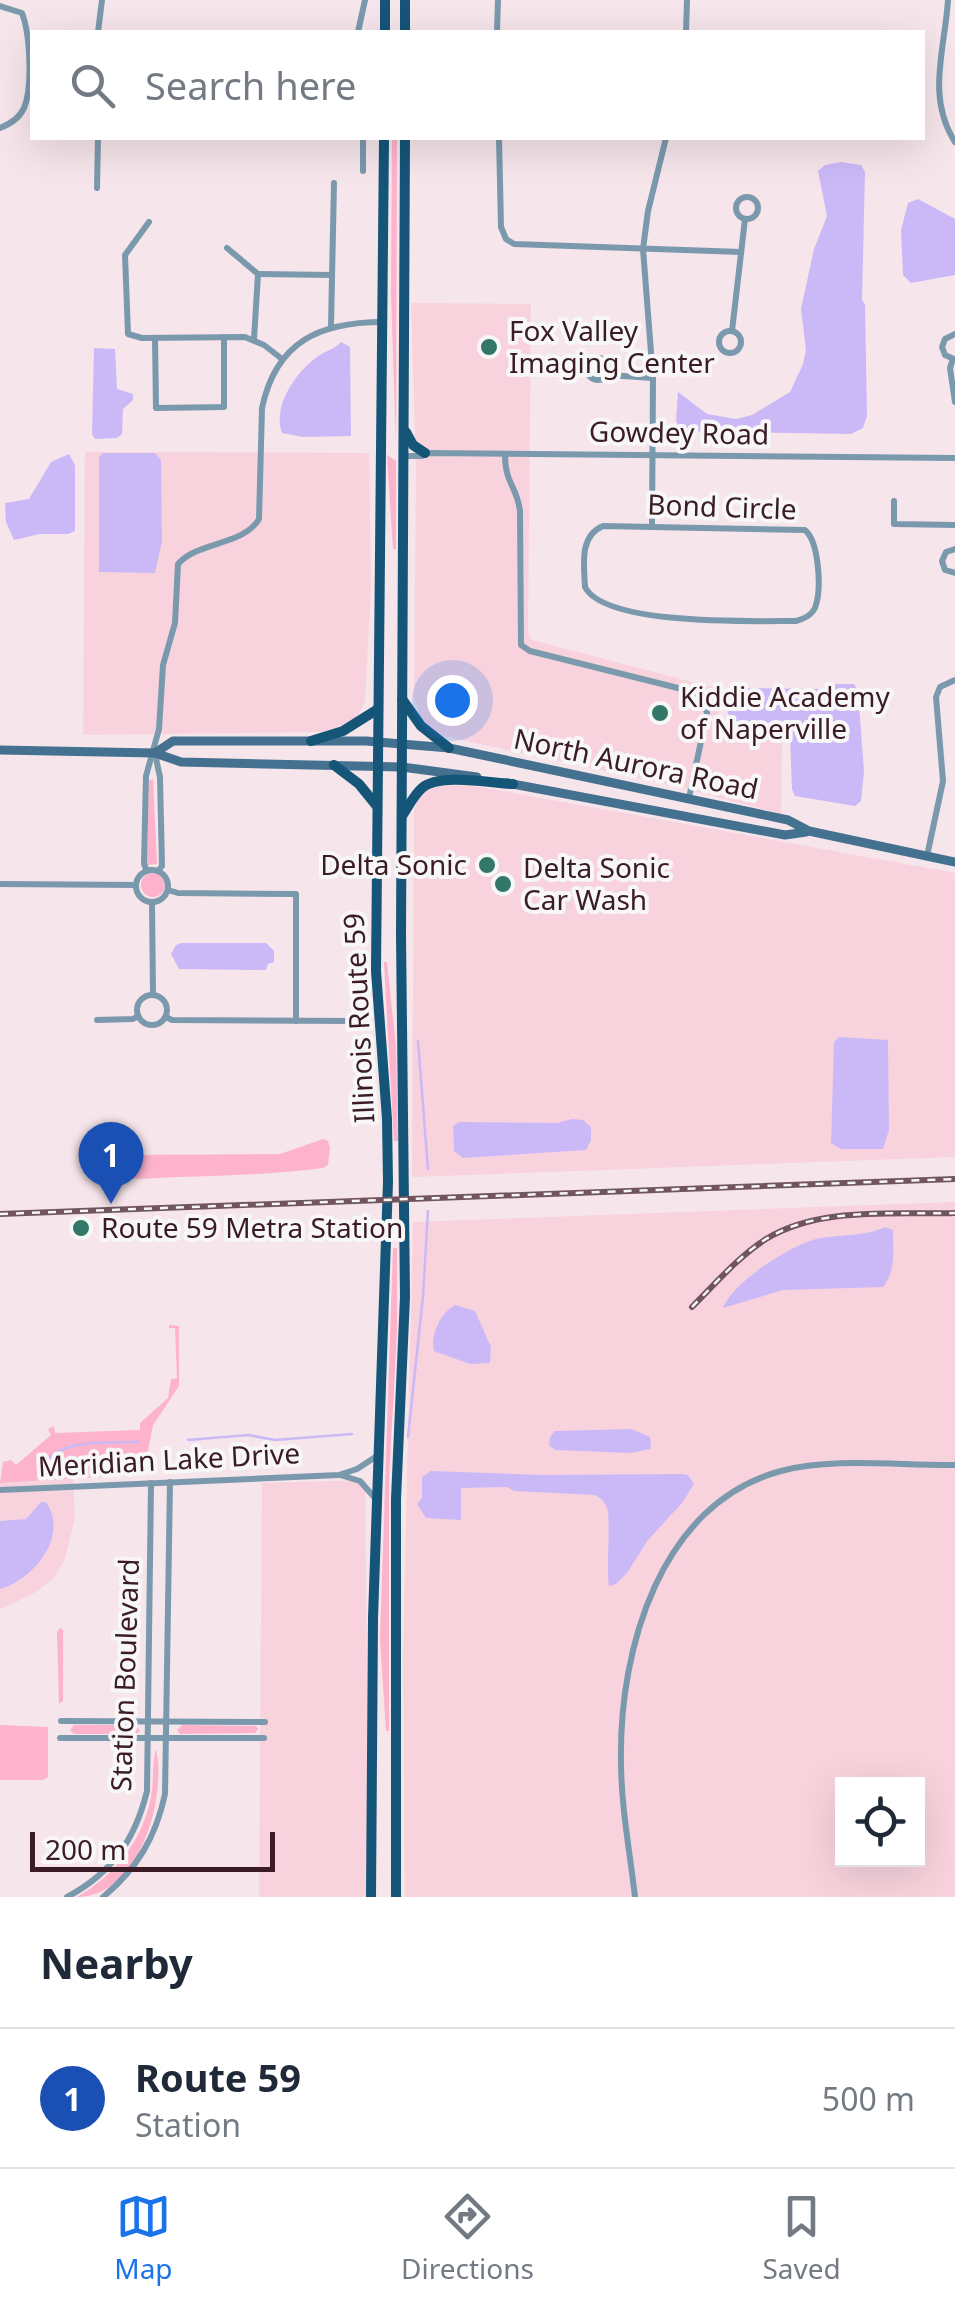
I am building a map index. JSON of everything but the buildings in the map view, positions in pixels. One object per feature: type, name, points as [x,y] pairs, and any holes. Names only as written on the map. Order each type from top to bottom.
[{"type":"main road","points":[[385,0],[385,30]]},
{"type":"main road","points":[[405,30],[406,0]]},
{"type":"main road","name":"Illinois Route 59","points":[[371,1897],[377,1456],[384,1345],[388,1148],[376,971],[384,140]]},
{"type":"main road","name":"Illinois Route 59","points":[[396,1897],[396,1500],[405,1297],[404,140]]},
{"type":"main road","points":[[405,428],[408,439],[425,453]]},
{"type":"main road","points":[[380,442],[404,456]]},
{"type":"main road","points":[[402,698],[421,726],[449,748]]},
{"type":"main road","points":[[311,741],[343,731],[378,709]]},
{"type":"main road","name":"North Aurora Road","points":[[155,752],[173,741],[378,742],[449,748],[788,820],[809,831],[955,862]]},
{"type":"main road","name":"North Aurora Road","points":[[0,750],[155,752],[181,762],[402,767],[785,835],[809,831]]},
{"type":"main road","points":[[334,765],[359,784],[376,805]]},
{"type":"main road","points":[[402,817],[420,790],[432,782],[514,784]]},
{"type":"street","points":[[98,30],[102,0]]},
{"type":"street","points":[[358,30],[365,0]]},
{"type":"street","points":[[497,30],[498,0]]},
{"type":"street","points":[[686,0],[686,30]]},
{"type":"street","points":[[948,0],[939,61],[939,104],[955,142]]},
{"type":"street","points":[[0,6],[22,13],[28,38],[26,101],[15,120],[0,128]]},
{"type":"street","points":[[98,140],[98,188]]},
{"type":"street","points":[[363,140],[363,171]]},
{"type":"street","points":[[499,140],[501,227],[510,242],[740,252]]},
{"type":"street","points":[[652,527],[653,378],[643,249],[664,140]]},
{"type":"street","points":[[331,326],[334,183]]},
{"type":"street","points":[[732,331],[745,219]]},
{"type":"street","points":[[148,222],[125,255],[126,327],[132,337],[254,340],[282,359]]},
{"type":"street","points":[[227,248],[258,274],[331,275]]},
{"type":"street","points":[[254,340],[258,274]]},
{"type":"street","points":[[158,871],[162,866],[160,777],[155,752],[161,676],[176,623],[178,564],[188,555],[252,529],[259,520],[262,408],[266,390],[282,359],[301,342],[331,326],[383,322]]},
{"type":"street","points":[[955,334],[945,339],[942,347],[954,359],[950,368],[955,402]]},
{"type":"street","points":[[154,338],[156,408],[224,407],[224,337]]},
{"type":"street","points":[[608,375],[653,378]]},
{"type":"street","name":"Gowdey Road","points":[[404,456],[425,453],[955,458]]},
{"type":"street","points":[[505,454],[506,477],[518,498],[520,511],[520,640],[530,651],[704,697],[707,713],[690,798]]},
{"type":"street","points":[[894,501],[894,524],[955,525]]},
{"type":"street","name":"Bond Circle","points":[[603,526],[652,527],[805,530],[814,538],[817,549],[814,608],[806,618],[796,621],[677,620],[590,596],[585,584],[585,547],[591,533],[603,526]]},
{"type":"street","points":[[955,549],[946,552],[942,561],[945,570],[955,573]]},
{"type":"street","points":[[927,856],[942,781],[936,697],[940,687],[955,680]]},
{"type":"street","points":[[147,871],[146,776],[155,752]]},
{"type":"street","points":[[147,871],[158,871],[166,876],[168,890],[152,902],[142,898],[136,885],[147,871]]},
{"type":"street","points":[[0,884],[136,885]]},
{"type":"street","points":[[168,890],[296,894],[296,1021]]},
{"type":"street","points":[[152,902],[153,994]]},
{"type":"street","points":[[138,1016],[140,1001],[153,994]]},
{"type":"street","points":[[138,1016],[149,1024],[158,1024],[166,1017],[166,1002],[153,994]]},
{"type":"street","points":[[97,1020],[138,1016]]},
{"type":"street","points":[[166,1017],[352,1021]]},
{"type":"street","name":"Meridian Lake Drive","points":[[0,1490],[339,1475],[377,1456]]},
{"type":"street","points":[[635,1897],[621,1792],[626,1688],[649,1603],[687,1532],[728,1494],[781,1470],[823,1465],[955,1465]]},
{"type":"street","name":"Meridian Lake Drive","points":[[339,1475],[363,1483],[376,1502]]},
{"type":"street","name":"Station Boulevard","points":[[103,1897],[131,1870],[154,1832],[165,1794],[170,1482]]},
{"type":"street","name":"Station Boulevard","points":[[67,1897],[114,1862],[134,1832],[147,1791],[152,1483]]},
{"type":"street","points":[[61,1721],[264,1722]]},
{"type":"street","points":[[60,1738],[264,1738]]},
{"type":"shaded area","points":[[392,140],[397,140],[396,445],[391,294]]},
{"type":"shaded area","points":[[825,165],[861,165],[865,172],[862,300],[867,416],[863,428],[851,434],[681,431],[676,421],[678,392],[707,414],[736,419],[752,415],[790,392],[806,350],[801,309],[814,249],[827,216],[818,171]]},
{"type":"shaded area","points":[[918,199],[955,219],[955,275],[911,283],[903,275],[901,230],[908,203]]},
{"type":"shaded area","points":[[411,303],[531,304],[528,633],[532,640],[715,688],[720,706],[716,728],[782,741],[781,814],[679,787],[439,735],[421,720],[414,697],[416,468]]},
{"type":"shaded area","points":[[341,342],[350,347],[351,436],[303,437],[282,433],[280,411],[295,379],[311,362]]},
{"type":"shaded area","points":[[94,348],[115,349],[117,389],[133,394],[133,400],[123,409],[122,434],[117,438],[95,439],[92,434]]},
{"type":"shaded area","points":[[85,452],[369,453],[371,587],[365,701],[356,720],[322,732],[83,735]]},
{"type":"shaded area","points":[[103,453],[155,453],[161,460],[162,541],[155,573],[99,572],[99,457]]},
{"type":"shaded area","points":[[69,454],[75,465],[75,531],[14,540],[6,522],[5,503],[29,499],[51,462]]},
{"type":"shaded area","points":[[387,455],[396,461],[396,549],[393,549]]},
{"type":"shaded area","points":[[834,684],[854,684],[858,691],[864,771],[861,801],[855,806],[795,796],[790,736],[735,721],[728,713],[727,692],[731,688],[822,689]]},
{"type":"shaded area","points":[[153,779],[157,864],[147,865],[149,781]]},
{"type":"shaded area","points":[[449,784],[955,873],[955,1157],[412,1177],[414,811],[419,796],[426,790]]},
{"type":"shaded area","points":[[153,873],[165,885],[153,897],[141,885]]},
{"type":"shaded area","points":[[182,943],[266,943],[274,951],[274,962],[266,970],[179,969],[171,954]]},
{"type":"shaded area","points":[[384,962],[396,1048],[398,1141],[394,1141]]},
{"type":"shaded area","points":[[839,1037],[888,1040],[889,1130],[883,1149],[841,1149],[831,1143],[834,1042]]},
{"type":"shaded area","points":[[583,1120],[591,1127],[586,1150],[463,1158],[454,1151],[453,1126],[459,1122],[557,1123]]},
{"type":"shaded area","points":[[323,1139],[330,1148],[328,1165],[323,1168],[142,1179],[107,1175],[105,1167],[108,1159],[121,1155],[280,1154]]},
{"type":"shaded area","points":[[955,1202],[955,1897],[405,1897],[403,1658],[413,1222]]},
{"type":"shaded area","points":[[885,1227],[893,1230],[893,1253],[890,1274],[883,1287],[783,1290],[723,1308],[749,1277],[791,1249],[816,1239]]},
{"type":"shaded area","points":[[393,1248],[397,1248],[397,1334],[389,1477],[386,1731],[380,1639]]},
{"type":"shaded area","points":[[455,1305],[475,1311],[491,1347],[490,1363],[470,1364],[434,1351],[437,1325]]},
{"type":"shaded area","points":[[169,1325],[179,1326],[179,1386],[153,1425],[145,1466],[135,1475],[0,1483],[3,1462],[11,1460],[16,1465],[51,1435],[48,1429],[54,1426],[55,1433],[140,1430],[140,1423],[168,1398],[171,1379],[177,1378],[175,1328]]},
{"type":"shaded area","points":[[631,1429],[650,1437],[651,1449],[630,1453],[555,1450],[549,1445],[555,1431]]},
{"type":"shaded area","points":[[431,1471],[682,1474],[688,1475],[694,1484],[648,1540],[627,1573],[609,1586],[608,1513],[605,1503],[595,1495],[514,1491],[507,1487],[461,1488],[461,1520],[426,1518],[417,1504],[422,1498],[422,1477]]},
{"type":"shaded area","points":[[73,1479],[75,1517],[65,1559],[53,1579],[31,1595],[0,1609],[0,1483]]},
{"type":"shaded area","points":[[365,1480],[369,1897],[259,1897],[262,1483]]},
{"type":"shaded area","points":[[41,1502],[46,1502],[52,1515],[51,1542],[35,1566],[0,1589],[0,1521],[26,1519]]},
{"type":"shaded area","points":[[60,1628],[63,1701],[59,1704],[57,1632]]},
{"type":"shaded area","points":[[0,1725],[48,1727],[48,1777],[0,1780]]},
{"type":"shaded area","points":[[74,1725],[136,1725],[140,1731],[74,1734],[70,1730]]},
{"type":"shaded area","points":[[182,1725],[258,1729],[255,1733],[180,1734],[177,1730]]},
{"type":"shaded area","points":[[156,1749],[157,1793],[144,1842],[117,1881],[99,1893],[77,1897],[115,1867],[134,1842],[151,1797]]},
{"type":"waterway","points":[[418,1041],[428,1169]]},
{"type":"waterway","points":[[408,1437],[428,1211]]},
{"type":"waterway","points":[[188,1440],[248,1435],[275,1440],[352,1434]]},
{"type":"waterway","points":[[39,1470],[47,1459],[70,1447],[138,1442]]},
{"type":"railway","points":[[0,1214],[955,1179]]},
{"type":"railway","points":[[692,1307],[746,1254],[787,1228],[858,1214],[955,1213]]},
{"type":"place","name":"Fox Valley Imaging Center","points":[[489,347]]},
{"type":"place","name":"Kiddie Academy of Naperville","points":[[660,713]]},
{"type":"place","name":"Delta Sonic","points":[[487,865]]},
{"type":"place","name":"Delta Sonic Car Wash","points":[[503,884]]},
{"type":"place","name":"Route 59","points":[[111,1204]]},
{"type":"place","name":"Route 59 Metra Station","points":[[81,1228]]}]
